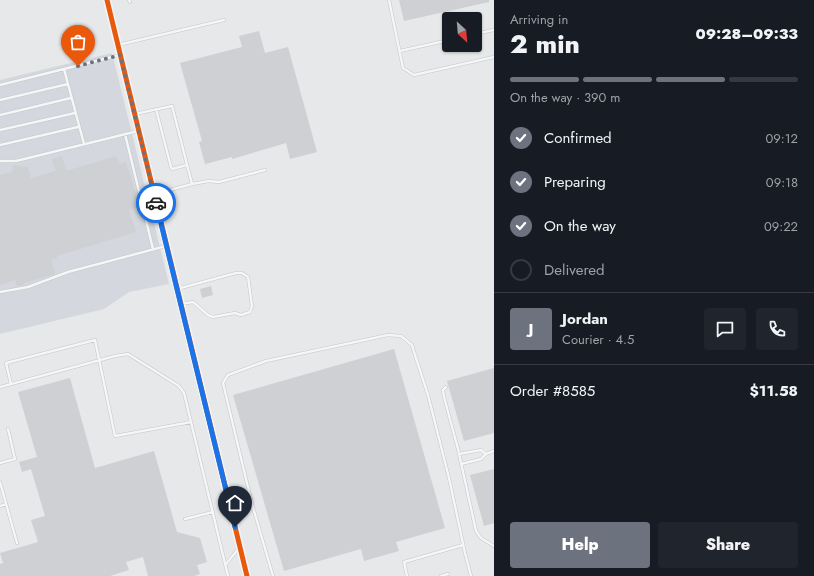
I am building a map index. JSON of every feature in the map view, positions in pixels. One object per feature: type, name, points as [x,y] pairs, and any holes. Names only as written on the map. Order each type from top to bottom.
[{"type":"street","points":[[107,0],[247,576]]},
{"type":"lane","points":[[388,0],[403,68],[414,75],[494,57]]},
{"type":"lane","points":[[118,46],[224,20]]},
{"type":"lane","points":[[482,33],[494,30]]},
{"type":"lane","points":[[400,51],[442,42]]},
{"type":"lane","points":[[0,85],[120,55]]},
{"type":"lane","points":[[64,69],[78,127],[84,144]]},
{"type":"lane","points":[[0,100],[68,84]]},
{"type":"lane","points":[[0,115],[71,98]]},
{"type":"lane","points":[[134,114],[172,107],[192,184]]},
{"type":"lane","points":[[156,109],[171,168],[187,166]]},
{"type":"lane","points":[[0,130],[75,113]]},
{"type":"lane","points":[[0,145],[78,127]]},
{"type":"lane","points":[[0,161],[16,161],[138,131]]},
{"type":"lane","points":[[125,134],[153,249]]},
{"type":"lane","points":[[154,194],[209,180],[219,182],[265,170]]},
{"type":"lane","points":[[0,292],[28,287],[68,272],[166,246]]},
{"type":"lane","points":[[177,289],[236,273],[242,273],[248,277],[252,306],[250,312],[241,315],[235,313],[213,317],[208,315],[193,302],[181,304]]},
{"type":"lane","points":[[273,576],[252,504],[223,383],[228,375],[266,361],[388,335],[401,336],[412,345],[428,395],[449,478],[471,576]]},
{"type":"lane","points":[[11,384],[6,363],[95,340],[115,436],[191,422]]},
{"type":"lane","points":[[0,387],[128,354],[179,386],[184,393],[228,576]]},
{"type":"lane","points":[[446,387],[443,390],[444,397],[459,454],[476,531],[481,538],[494,546]]},
{"type":"lane","points":[[0,463],[15,459],[8,429]]},
{"type":"lane","points":[[459,454],[481,450],[486,454]]},
{"type":"lane","points":[[461,464],[481,459],[486,454],[494,452]]},
{"type":"lane","points":[[0,482],[17,543]]},
{"type":"lane","points":[[0,506],[6,504]]},
{"type":"lane","points":[[185,519],[213,512]]},
{"type":"lane","points":[[407,576],[404,562],[463,545]]},
{"type":"lane","points":[[225,565],[240,547]]},
{"type":"lane","points":[[441,576],[448,574]]},
{"type":"shaded area","points":[[112,53],[169,284],[129,292],[104,309],[0,334],[0,80]]},
{"type":"building","points":[[399,0],[489,0],[489,2],[404,21]]},
{"type":"building","points":[[259,31],[265,53],[288,47],[317,152],[290,159],[286,143],[232,159],[232,157],[205,164],[199,142],[202,141],[180,63],[242,47],[239,36]]},
{"type":"building","points":[[62,156],[66,171],[116,156],[119,164],[126,162],[140,207],[129,210],[136,232],[51,259],[55,274],[24,283],[24,285],[17,286],[15,280],[0,285],[0,175],[12,172],[13,165],[28,167],[31,178],[56,171],[52,159]]},
{"type":"building","points":[[211,286],[213,295],[202,298],[200,289]]},
{"type":"building","points":[[394,349],[445,528],[396,542],[399,551],[364,561],[361,549],[284,571],[233,395]]},
{"type":"building","points":[[494,368],[494,433],[464,441],[447,381]]},
{"type":"building","points":[[70,378],[95,468],[154,451],[177,532],[200,538],[207,562],[197,565],[200,574],[194,576],[148,576],[143,557],[126,562],[129,570],[110,576],[0,576],[0,564],[3,563],[0,553],[38,542],[31,520],[45,516],[31,469],[22,472],[19,462],[37,457],[18,392]]},
{"type":"building","points":[[494,469],[494,523],[484,526],[470,475]]},
{"type":"cycle path","points":[[107,0],[247,576]]},
{"type":"way so far","points":[[78,66],[120,55],[156,203]]},
{"type":"route","points":[[156,203],[235,527]]}]
